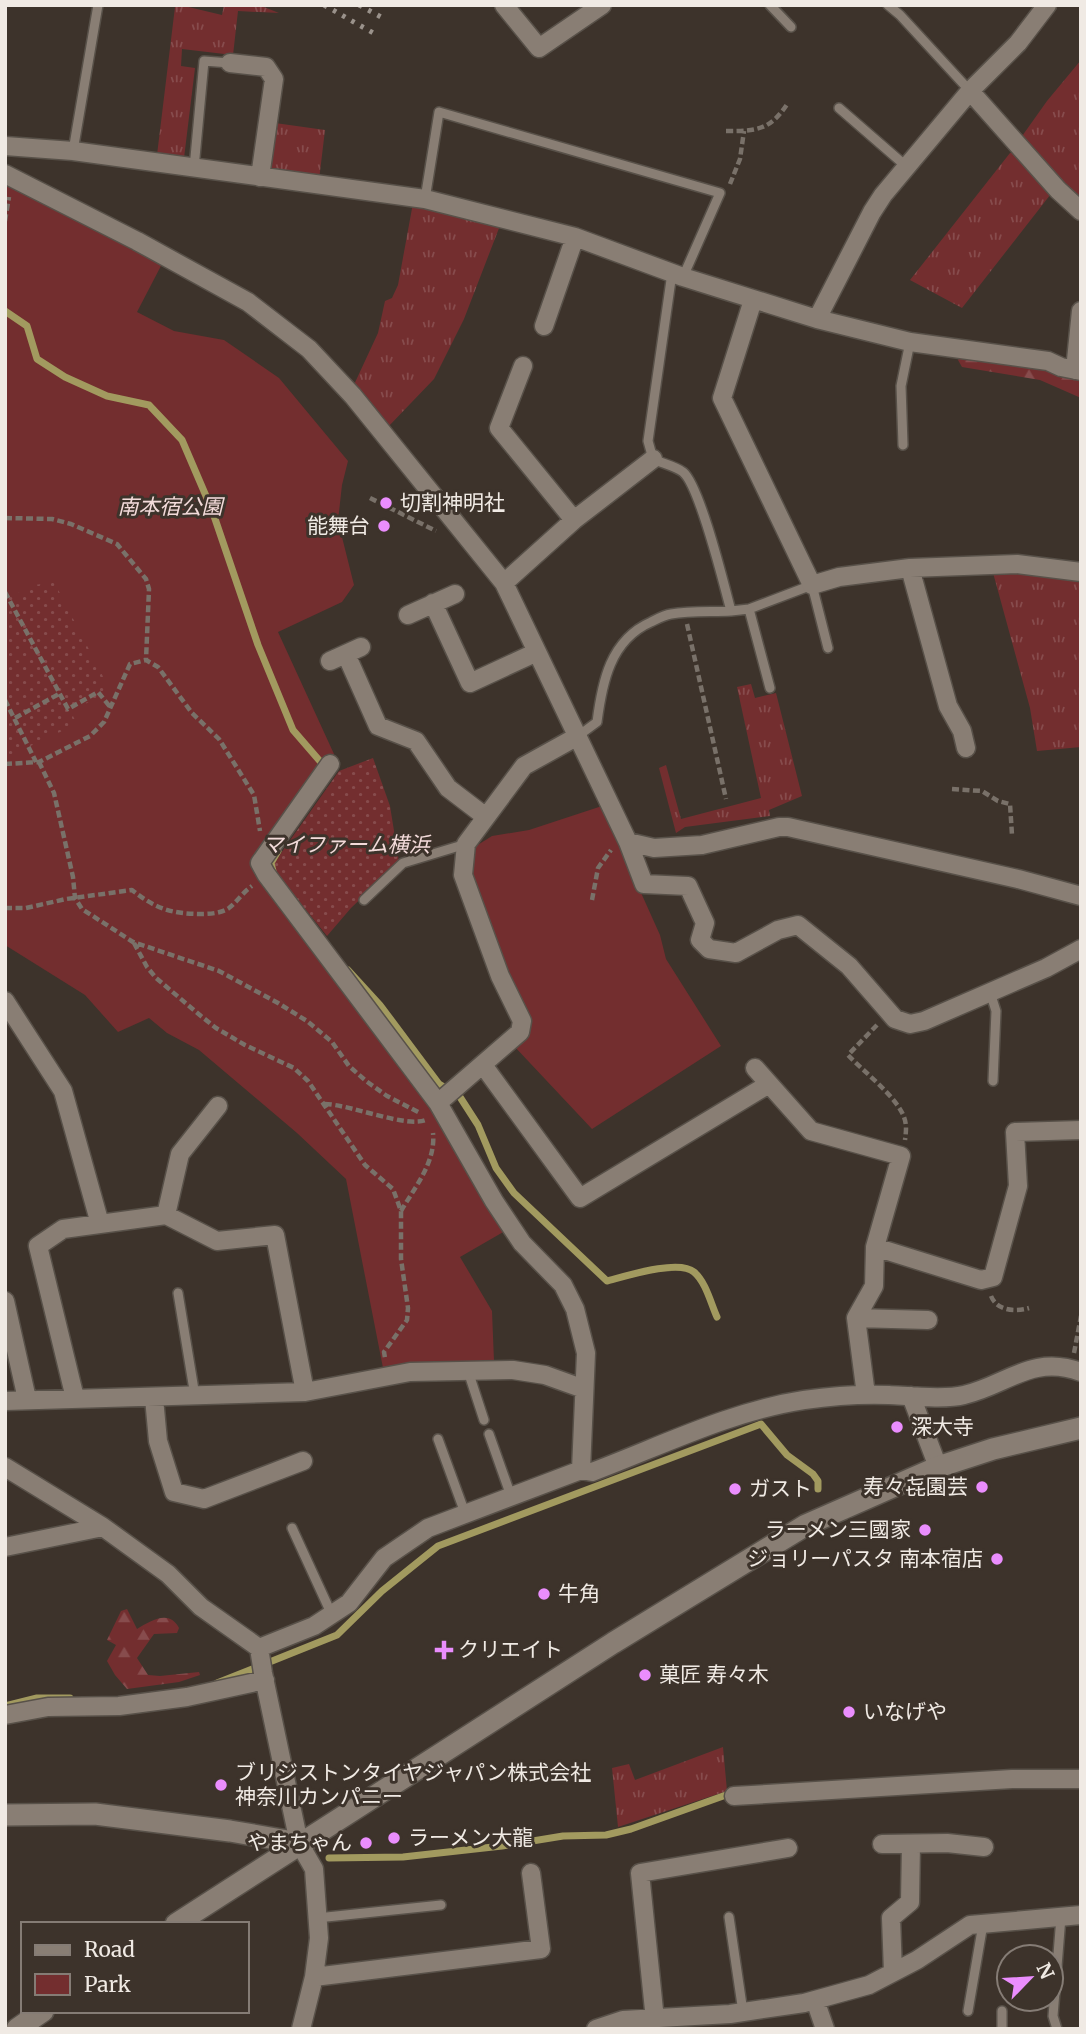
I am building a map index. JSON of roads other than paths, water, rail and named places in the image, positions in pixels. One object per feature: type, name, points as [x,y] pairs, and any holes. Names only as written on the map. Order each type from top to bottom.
[{"type":"street","points":[[504,5],[539,48],[602,5]]},
{"type":"street","points":[[817,319],[872,212],[970,91],[1018,44],[1047,5]]},
{"type":"street","points":[[230,63],[266,67],[274,79],[260,177]]},
{"type":"street","points":[[970,91],[1058,190],[1081,211]]},
{"type":"street","points":[[5,146],[73,151],[425,198],[575,237],[678,275],[817,319],[910,342],[1048,361],[1078,370],[1081,311]]},
{"type":"street","points":[[7,183],[137,241],[248,302],[309,349],[353,396],[504,583],[628,842],[644,884],[688,886],[705,923],[700,940],[709,949],[736,953],[778,930],[798,925],[849,966],[895,1019],[909,1024],[917,1023],[1046,968],[1081,949]]},
{"type":"street","points":[[544,326],[575,237]]},
{"type":"street","points":[[753,300],[722,398],[812,585],[839,577],[910,568],[1017,564],[1081,572]]},
{"type":"street","points":[[523,366],[499,428],[574,520]]},
{"type":"street","points":[[504,583],[574,520],[653,459]]},
{"type":"street","points":[[910,568],[948,706],[962,731],[966,748]]},
{"type":"street","points":[[408,615],[455,594]]},
{"type":"street","points":[[433,603],[470,683],[537,652]]},
{"type":"street","points":[[345,654],[377,726],[416,741],[448,788],[486,817]]},
{"type":"street","points":[[430,1110],[520,1032],[522,1021],[500,976],[463,875],[466,844],[524,766],[578,736]]},
{"type":"street","points":[[330,764],[260,863],[330,960],[522,1242],[563,1285],[575,1309],[586,1353],[581,1470]]},
{"type":"street","points":[[628,842],[654,848],[702,845],[788,827],[1018,878],[1081,896]]},
{"type":"street","points":[[5,1001],[63,1091],[100,1224]]},
{"type":"street","points":[[483,1065],[580,1198],[769,1084]]},
{"type":"street","points":[[755,1068],[811,1131],[901,1156],[875,1247],[874,1286],[856,1318],[866,1395]]},
{"type":"street","points":[[166,1215],[180,1154],[218,1106]]},
{"type":"street","points":[[875,1247],[981,1280],[993,1277],[1018,1186],[1014,1132],[1081,1130]]},
{"type":"street","points":[[75,1398],[38,1246],[63,1229],[166,1215],[217,1241],[275,1235],[305,1392]]},
{"type":"street","points":[[5,1301],[27,1399]]},
{"type":"street","points":[[856,1318],[928,1320]]},
{"type":"street","points":[[259,1651],[314,1626],[349,1603],[384,1558],[428,1528],[581,1470],[592,1472],[704,1428],[778,1405],[866,1395],[963,1396],[1030,1368],[1056,1367],[1076,1370]]},
{"type":"street","points":[[5,1401],[305,1392],[410,1372],[513,1370],[545,1375],[584,1389]]},
{"type":"street","points":[[911,1396],[938,1467]]},
{"type":"street","points":[[154,1398],[158,1441],[174,1492],[204,1499],[303,1461]]},
{"type":"street","points":[[179,1922],[613,1643],[806,1525],[938,1467],[993,1449],[1081,1428]]},
{"type":"street","points":[[5,1467],[103,1527],[168,1574],[201,1607],[259,1651],[299,1843],[314,1869],[319,1938],[314,1977],[301,2029]]},
{"type":"street","points":[[5,1547],[103,1527]]},
{"type":"street","points":[[5,1715],[48,1707],[119,1706],[187,1697],[264,1676]]},
{"type":"street","points":[[734,1796],[1012,1779],[1081,1779]]},
{"type":"street","points":[[5,1815],[96,1814],[230,1831],[299,1843]]},
{"type":"street","points":[[882,1844],[947,1843],[984,1847]]},
{"type":"street","points":[[893,1972],[891,1918],[910,1902],[911,1844]]},
{"type":"street","points":[[655,2020],[640,1872],[788,1848]]},
{"type":"street","points":[[314,1977],[541,1949],[531,1873]]},
{"type":"street","points":[[596,2029],[622,2020],[655,2020],[743,2012],[815,2000],[869,1985],[917,1960],[970,1925],[1081,1915]]},
{"type":"street","points":[[815,2000],[825,2029]]},
{"type":"street","points":[[16,2029],[40,2013]]},
{"type":"lane","points":[[73,151],[99,5]]},
{"type":"lane","points":[[770,5],[791,27]]},
{"type":"lane","points":[[888,5],[970,91]]},
{"type":"lane","points":[[194,168],[204,61],[230,63]]},
{"type":"lane","points":[[839,108],[907,167]]},
{"type":"lane","points":[[425,198],[439,112],[720,193],[678,275],[648,441],[653,459],[682,472],[690,482],[731,611]]},
{"type":"lane","points":[[903,445],[901,386],[910,342]]},
{"type":"lane","points":[[578,736],[597,722],[601,688],[613,657],[623,643],[644,625],[669,614],[749,609],[812,585],[828,648]]},
{"type":"lane","points":[[749,609],[769,688]]},
{"type":"lane","points":[[364,901],[403,863],[466,844]]},
{"type":"lane","points":[[990,992],[996,1011],[993,1081]]},
{"type":"lane","points":[[178,1293],[195,1396]]},
{"type":"lane","points":[[468,1371],[484,1420]]},
{"type":"lane","points":[[489,1434],[511,1496]]},
{"type":"lane","points":[[438,1439],[465,1513]]},
{"type":"lane","points":[[292,1528],[332,1615]]},
{"type":"lane","points":[[317,1919],[441,1905]]},
{"type":"lane","points":[[729,1917],[743,2012]]},
{"type":"lane","points":[[1057,2029],[1053,2016],[1061,1917]]},
{"type":"lane","points":[[968,2011],[983,1924]]},
{"type":"waterway","points":[[5,311],[27,326],[37,359],[65,377],[107,396],[149,405],[182,440],[212,510],[258,645],[293,730],[325,767]]},
{"type":"waterway","points":[[274,875],[271,863],[278,851]]},
{"type":"waterway","points":[[348,970],[380,1005],[439,1084],[460,1097],[478,1125],[496,1168],[514,1193],[607,1281],[652,1270],[687,1268],[702,1281],[717,1317]]},
{"type":"waterway","points":[[217,1683],[337,1635],[382,1591],[438,1546],[761,1424],[787,1455],[813,1474],[818,1481],[818,1489]]},
{"type":"waterway","points":[[5,1706],[37,1698],[70,1698]]},
{"type":"waterway","points":[[329,1858],[403,1857],[563,1836],[606,1835],[631,1829],[726,1795],[733,1796]]},
{"type":"railway","points":[[324,5],[375,34]]},
{"type":"railway","points":[[359,5],[381,17]]},
{"type":"place","name":"切割神明社","points":[[386,503]]},
{"type":"place","name":"能舞台","points":[[384,526]]},
{"type":"place","name":"深大寺","points":[[897,1427]]},
{"type":"place","name":"寿々㐂園芸","points":[[982,1487]]},
{"type":"place","name":"ガスト","points":[[735,1489]]},
{"type":"place","name":"ラーメン三國家","points":[[925,1530]]},
{"type":"place","name":"ジョリーパスタ 南本宿店","points":[[997,1559]]},
{"type":"place","name":"牛角","points":[[544,1594]]},
{"type":"place","name":"クリエイト","points":[[444,1650]]},
{"type":"place","name":"菓匠 寿々木","points":[[645,1675]]},
{"type":"place","name":"いなげや","points":[[849,1712]]},
{"type":"place","name":"ブリジストンタイヤジャパン株式会社 神奈川カンパニー","points":[[221,1785]]},
{"type":"place","name":"ラーメン大龍","points":[[394,1838]]},
{"type":"place","name":"やまちゃん","points":[[366,1843]]},
{"type":"park label","name":"南本宿公園","points":[[170,507]]},
{"type":"park label","name":"マイファーム横浜","points":[[346,845]]}]
